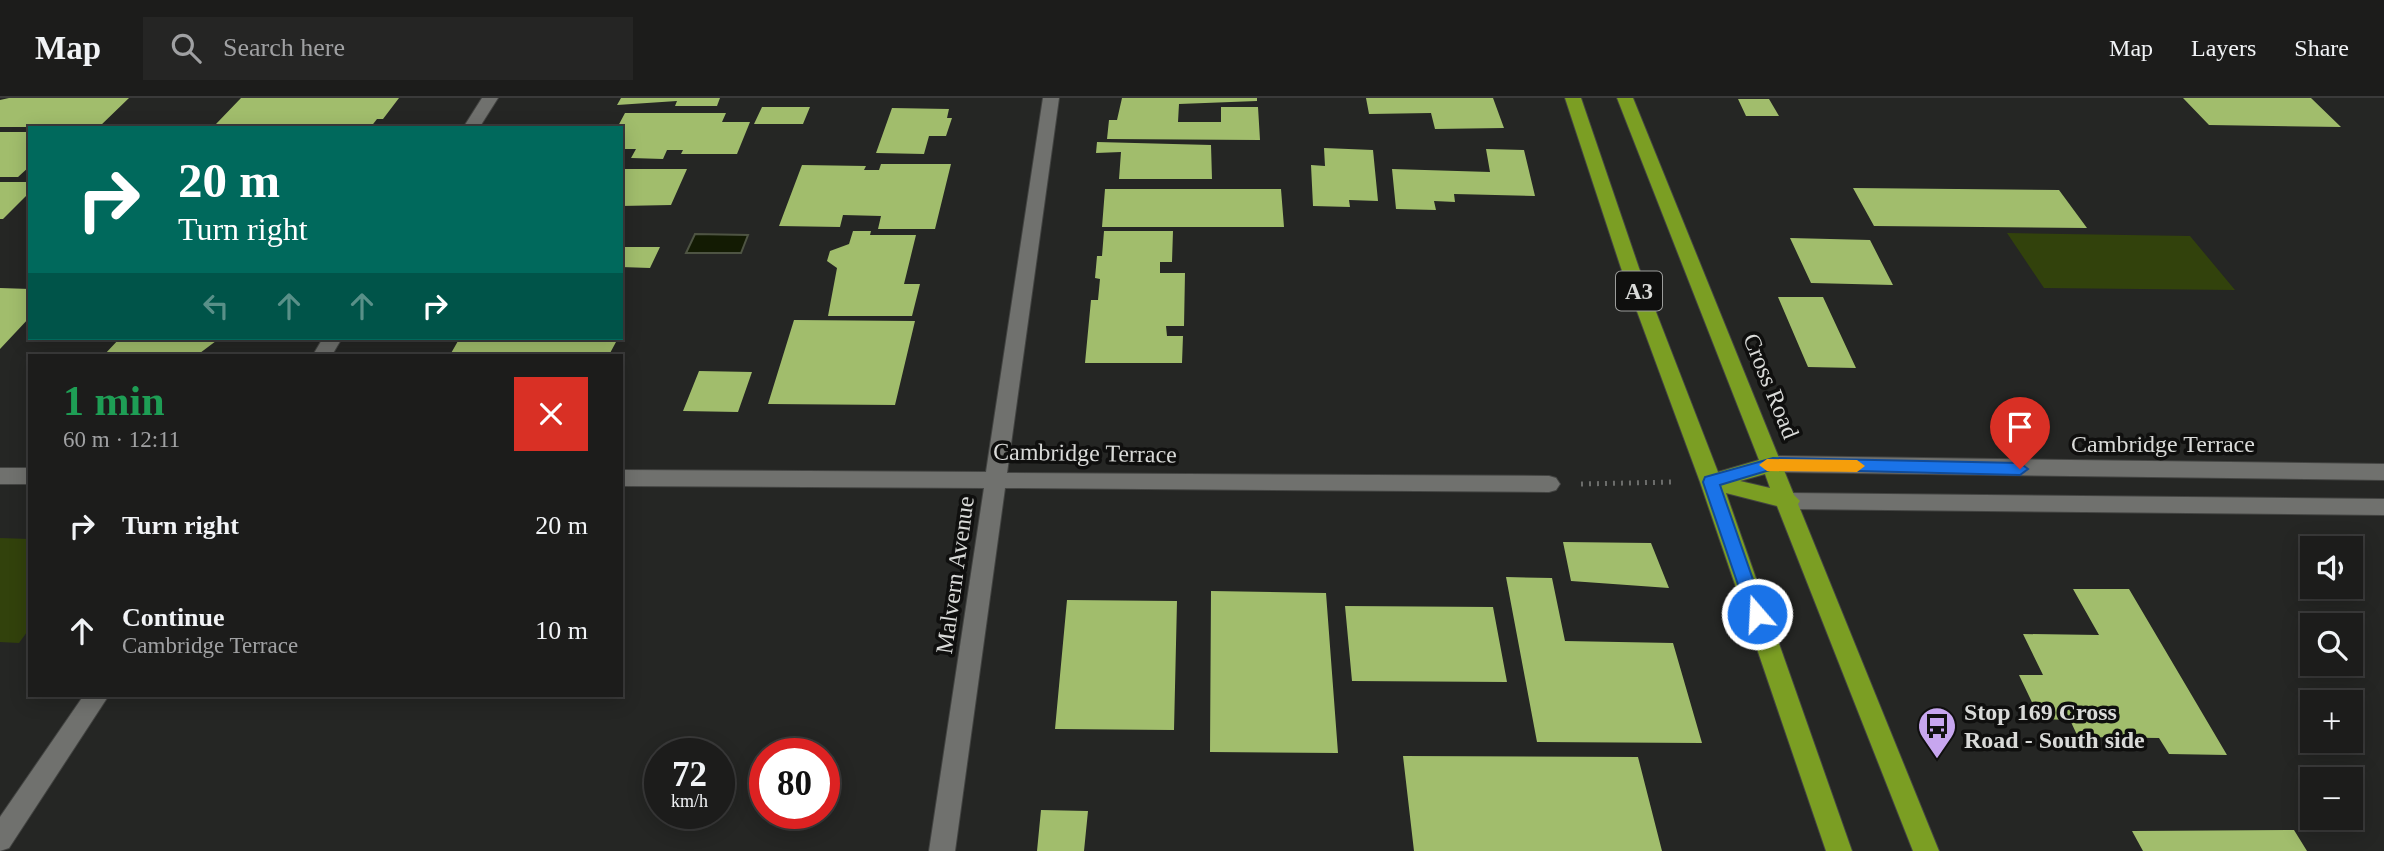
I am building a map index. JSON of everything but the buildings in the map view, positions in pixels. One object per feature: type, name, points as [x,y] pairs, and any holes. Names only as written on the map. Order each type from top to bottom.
[{"type":"highway","name":"A3","points":[[1573,98],[1630,268],[1711,482],[1839,851]]},
{"type":"highway","name":"Cross Road","points":[[1625,98],[1789,501],[1926,851]]},
{"type":"highway","points":[[1711,482],[1773,464]]},
{"type":"highway","points":[[1711,482],[1789,501]]},
{"type":"street","points":[[472,126],[490,98]]},
{"type":"street","name":"Malvern Avenue","points":[[942,851],[1051,98]]},
{"type":"street","name":"Cambridge Terrace","points":[[1773,464],[2384,472]]},
{"type":"street","points":[[2270,471],[2296,507]]},
{"type":"street","points":[[0,476],[28,477]]},
{"type":"street","name":"Cambridge Terrace","points":[[623,478],[1549,484]]},
{"type":"street","points":[[1789,501],[2384,508]]},
{"type":"street","points":[[0,839],[96,697]]},
{"type":"path","points":[[1549,484],[1711,482]]},
{"type":"green space","points":[[2007,233],[2190,236],[2235,290],[2044,288]]},
{"type":"green space","points":[[0,538],[28,539],[28,631],[19,643],[0,642]]},
{"type":"shaded area","points":[[695,234],[748,235],[741,253],[686,253]]},
{"type":"slow traffic","points":[[1767,465],[1857,466]]},
{"type":"place","name":"Stop 169 Cross Road - South side","points":[[1937,760]]},
{"type":"route","points":[[1757,614],[1711,482],[1773,464],[2020,469]]}]
